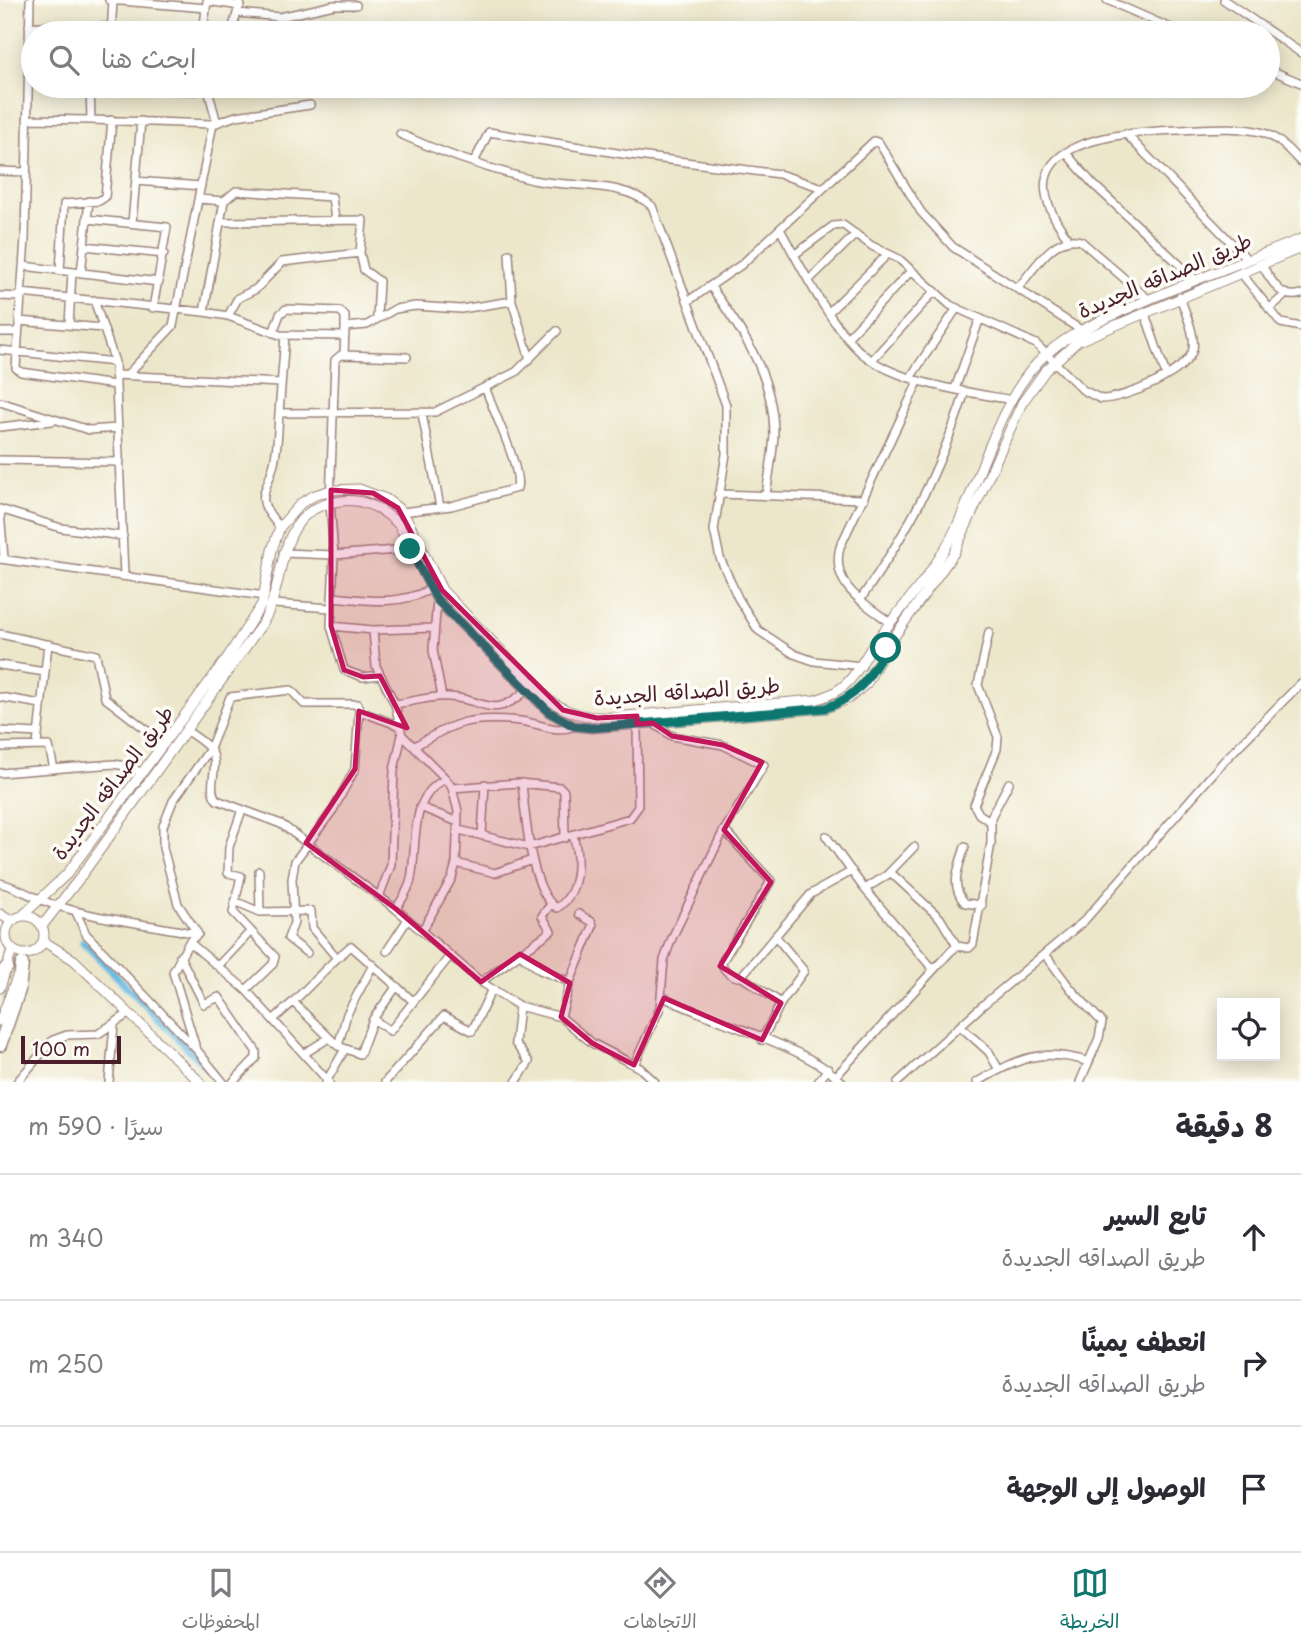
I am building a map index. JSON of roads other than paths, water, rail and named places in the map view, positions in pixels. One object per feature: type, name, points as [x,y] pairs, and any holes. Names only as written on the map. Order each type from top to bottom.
[{"type":"highway","points":[[0,1045],[19,990],[25,959]]},
{"type":"street","points":[[29,21],[30,0]]},
{"type":"street","points":[[1107,0],[1155,21]]},
{"type":"street","points":[[1224,0],[1255,21]]},
{"type":"street","points":[[111,21],[111,1],[239,6],[280,17],[334,5],[356,5]]},
{"type":"street","points":[[205,21],[207,3]]},
{"type":"street","points":[[1280,38],[1301,52]]},
{"type":"street","points":[[1280,74],[1301,83]]},
{"type":"street","points":[[28,98],[18,371],[115,385]]},
{"type":"street","points":[[90,98],[91,120]]},
{"type":"street","points":[[128,374],[166,337],[177,311],[215,123],[210,98]]},
{"type":"street","points":[[27,119],[215,123],[236,116],[310,105]]},
{"type":"street","points":[[60,271],[64,204],[105,197],[112,120]]},
{"type":"street","points":[[132,223],[141,121]]},
{"type":"street","points":[[1149,299],[1081,241],[1066,237],[1054,220],[1044,191],[1047,172],[1066,153],[1094,139],[1126,134],[1225,129],[1261,132],[1284,145],[1301,163]]},
{"type":"street","points":[[474,162],[489,132],[622,154],[779,174],[823,188]]},
{"type":"street","points":[[400,134],[474,162],[535,180],[627,192],[652,206],[726,405],[726,454],[714,530],[720,558],[738,598],[758,629],[794,654],[814,661],[875,667]]},
{"type":"street","points":[[1126,134],[1248,261]]},
{"type":"street","points":[[688,301],[741,265],[872,142],[876,142],[928,223],[953,247],[1081,330]]},
{"type":"street","points":[[1066,153],[1093,183],[1198,284]]},
{"type":"street","points":[[0,170],[26,172]]},
{"type":"street","points":[[136,181],[201,186]]},
{"type":"street","points":[[204,312],[224,201],[236,191],[332,197],[335,219]]},
{"type":"street","points":[[199,199],[224,201]]},
{"type":"street","points":[[81,273],[89,201]]},
{"type":"street","points":[[87,219],[167,227],[153,309]]},
{"type":"street","points":[[221,222],[363,220],[360,253],[364,270],[379,281],[377,318]]},
{"type":"street","points":[[794,254],[833,226],[843,225],[912,270],[957,308],[1029,340],[1047,353],[1083,390],[1101,399],[1138,390],[1182,365],[1193,350],[1180,296]]},
{"type":"street","points":[[780,229],[829,312],[848,337],[872,360],[914,380],[1017,402]]},
{"type":"street","points":[[809,280],[856,234]]},
{"type":"street","points":[[1017,289],[1066,237]]},
{"type":"street","name":"طريق الصداقه الجديدة","points":[[1017,402],[1054,361],[1078,341],[1301,239]]},
{"type":"street","points":[[84,246],[163,254]]},
{"type":"street","name":"طريق الصداقه الجديدة","points":[[23,916],[67,874],[165,744],[216,691],[265,596],[272,550],[280,527],[302,503],[331,490],[345,488],[373,493],[402,512],[410,549],[429,590],[437,600],[555,717],[574,726],[592,728],[637,720],[815,700],[841,690],[852,681],[959,544],[1027,374],[1047,353],[1081,330],[1149,299],[1241,273],[1301,248]]},
{"type":"street","points":[[228,316],[238,298],[256,289],[282,262],[360,253]]},
{"type":"street","points":[[509,254],[512,301],[530,359]]},
{"type":"street","points":[[829,312],[888,254]]},
{"type":"street","points":[[1261,264],[1285,295]]},
{"type":"street","points":[[23,266],[159,282]]},
{"type":"street","points":[[848,337],[912,270]]},
{"type":"street","points":[[69,325],[72,272]]},
{"type":"street","points":[[1241,273],[1281,324],[1301,327]]},
{"type":"street","points":[[711,287],[748,338],[765,376],[774,434],[766,494]]},
{"type":"street","points":[[872,360],[935,291]]},
{"type":"street","points":[[1269,309],[1285,295],[1301,294]]},
{"type":"street","points":[[0,296],[70,296],[153,309],[204,312],[228,316],[273,334],[285,335],[345,331],[367,325],[395,309],[416,306],[461,309],[512,301]]},
{"type":"street","points":[[94,300],[115,362],[124,575]]},
{"type":"street","points":[[895,627],[860,600],[843,582],[836,561],[914,380],[957,308]]},
{"type":"street","points":[[273,334],[280,314],[286,309],[340,311],[345,316],[344,355]]},
{"type":"street","points":[[1144,311],[1166,376]]},
{"type":"street","points":[[955,389],[979,318]]},
{"type":"street","points":[[19,321],[103,328]]},
{"type":"street","points":[[279,413],[333,415],[435,412],[516,372],[557,331]]},
{"type":"street","points":[[0,332],[18,332]]},
{"type":"street","points":[[280,527],[267,513],[262,497],[275,457],[285,335]]},
{"type":"street","points":[[0,350],[17,349],[115,362]]},
{"type":"street","points":[[380,675],[363,677],[344,670],[331,626],[334,555],[330,503],[335,360],[337,356],[344,355],[407,357]]},
{"type":"street","points":[[115,375],[281,383]]},
{"type":"street","points":[[402,512],[440,507],[514,490],[519,485],[486,389]]},
{"type":"street","points":[[860,600],[914,519],[949,442],[965,392]]},
{"type":"street","points":[[0,402],[92,431],[118,428]]},
{"type":"street","points":[[422,414],[440,507]]},
{"type":"street","points":[[0,427],[56,421]]},
{"type":"street","points":[[0,460],[120,462]]},
{"type":"street","points":[[718,494],[864,499]]},
{"type":"street","name":"طريق الصداقه الجديدة","points":[[41,926],[55,905],[79,879],[183,727],[273,604],[283,553],[301,521],[330,503],[368,503],[403,523],[442,590],[550,700],[563,710],[578,715],[653,723],[826,708],[858,692],[875,667],[895,627]]},
{"type":"street","points":[[123,536],[61,528],[0,510],[2,558],[265,596]]},
{"type":"street","points":[[272,550],[283,553],[334,555],[410,549]]},
{"type":"street","points":[[332,597],[406,601],[429,590]]},
{"type":"street","points":[[437,600],[434,628],[435,663],[442,697]]},
{"type":"street","points":[[273,604],[331,608]]},
{"type":"street","points":[[331,626],[373,630],[434,628]]},
{"type":"street","points":[[373,630],[380,675],[395,704],[402,735],[394,770],[391,865],[379,897]]},
{"type":"street","points":[[989,632],[978,685],[998,737],[997,749],[974,806],[979,814],[991,822]]},
{"type":"street","points":[[0,634],[96,655],[105,698],[165,744]]},
{"type":"street","points":[[37,744],[48,644]]},
{"type":"street","points":[[0,665],[45,672]]},
{"type":"street","points":[[898,1082],[1096,909],[1223,762],[1301,683]]},
{"type":"street","points":[[216,691],[230,697],[291,690],[304,704],[358,704],[355,769],[333,810],[306,843],[293,870],[295,910],[288,938],[307,953]]},
{"type":"street","points":[[395,704],[442,697],[496,707],[506,706],[527,690]]},
{"type":"street","points":[[0,697],[41,704]]},
{"type":"street","points":[[198,934],[177,904],[162,836],[166,816],[173,801],[210,749],[230,697]]},
{"type":"street","points":[[359,711],[400,726]]},
{"type":"street","points":[[415,746],[450,725],[468,720],[521,721],[561,730],[574,726]]},
{"type":"street","points":[[420,807],[482,835],[529,847],[635,815],[638,807],[637,720]]},
{"type":"street","points":[[634,1065],[660,1008],[664,960],[671,938],[724,830],[764,764],[723,745],[672,736],[653,723]]},
{"type":"street","points":[[183,727],[210,749],[215,762],[214,799],[281,824],[397,909],[481,982],[519,1006],[561,1017],[592,1043],[634,1065],[656,1082]]},
{"type":"street","points":[[0,731],[38,733]]},
{"type":"street","points":[[402,735],[452,788],[459,826],[456,863],[446,891],[422,931]]},
{"type":"street","points":[[0,747],[37,744],[50,747],[54,769]]},
{"type":"street","points":[[0,772],[123,764],[144,774]]},
{"type":"street","points":[[397,909],[410,883],[420,807],[430,788],[446,779]]},
{"type":"street","points":[[452,788],[522,783],[562,788],[569,837],[579,861],[575,878],[559,907],[551,904],[532,860],[522,783]]},
{"type":"street","points":[[890,872],[940,918],[957,946],[969,948],[973,944],[982,905],[994,809],[1009,783]]},
{"type":"street","points":[[482,835],[485,784]]},
{"type":"street","points":[[242,810],[229,847],[227,870],[241,876],[234,915],[275,957],[273,964],[246,990]]},
{"type":"street","points":[[724,830],[771,881],[722,962],[725,970],[734,977],[743,977],[781,1003]]},
{"type":"street","points":[[826,836],[865,889],[933,969]]},
{"type":"street","points":[[865,889],[890,872],[914,847]]},
{"type":"street","points":[[965,847],[955,877],[957,887],[965,903],[982,905]]},
{"type":"street","points":[[456,863],[495,873],[532,860]]},
{"type":"street","points":[[259,871],[260,912]]},
{"type":"street","points":[[743,977],[811,894],[852,871]]},
{"type":"street","points":[[0,883],[17,887],[55,905],[198,934]]},
{"type":"street","points":[[237,902],[260,912],[311,911],[310,926],[337,957]]},
{"type":"street","points":[[481,982],[551,931],[542,916],[551,904]]},
{"type":"street","points":[[75,910],[86,934],[196,1049],[223,1082]]},
{"type":"street","points":[[0,914],[11,922]]},
{"type":"street","points":[[561,1017],[570,982],[593,926],[592,922],[579,914]]},
{"type":"street","points":[[0,1021],[25,959],[37,950],[43,941],[41,926],[33,918],[23,916],[11,922],[5,933],[12,950],[25,959]]},
{"type":"street","points":[[387,951],[408,919]]},
{"type":"street","points":[[218,966],[251,931]]},
{"type":"street","points":[[196,1049],[174,977],[174,967],[198,934]]},
{"type":"street","points":[[762,1040],[781,1003],[804,971],[777,938]]},
{"type":"street","points":[[43,941],[74,960],[200,1082]]},
{"type":"street","points":[[190,942],[246,990],[305,1053],[327,1081],[341,1048],[347,1014],[373,965]]},
{"type":"street","points":[[274,1019],[351,946],[413,1001]]},
{"type":"street","points":[[661,996],[699,1015],[828,1069],[839,1079],[933,969],[957,946]]},
{"type":"street","points":[[0,988],[12,950]]},
{"type":"street","points":[[520,954],[540,970],[570,982]]},
{"type":"street","points":[[1045,954],[1070,988],[1102,1021],[1080,1082]]},
{"type":"street","points":[[373,1019],[390,1031],[450,956]]},
{"type":"street","points":[[180,957],[204,1004],[219,997],[256,1051],[256,1058],[233,1082]]},
{"type":"street","points":[[293,1002],[329,1038],[355,1055],[361,1053],[373,1019],[397,986]]},
{"type":"street","points":[[385,1082],[409,1051],[445,1016],[472,1031],[492,989]]},
{"type":"street","points":[[516,1082],[528,1062],[515,1043],[519,1006]]},
{"type":"street","points":[[21,1081],[52,1041],[67,1035],[98,1034],[128,1014]]},
{"type":"street","points":[[109,1082],[114,1025]]},
{"type":"street","points":[[960,1026],[989,1052],[999,1070]]},
{"type":"street","points":[[305,1053],[329,1038]]},
{"type":"street","points":[[977,1082],[1033,1055],[1064,1054],[1089,1062]]},
{"type":"street","points":[[818,1082],[828,1069]]},
{"type":"waterway","points":[[83,942],[211,1072]]}]
